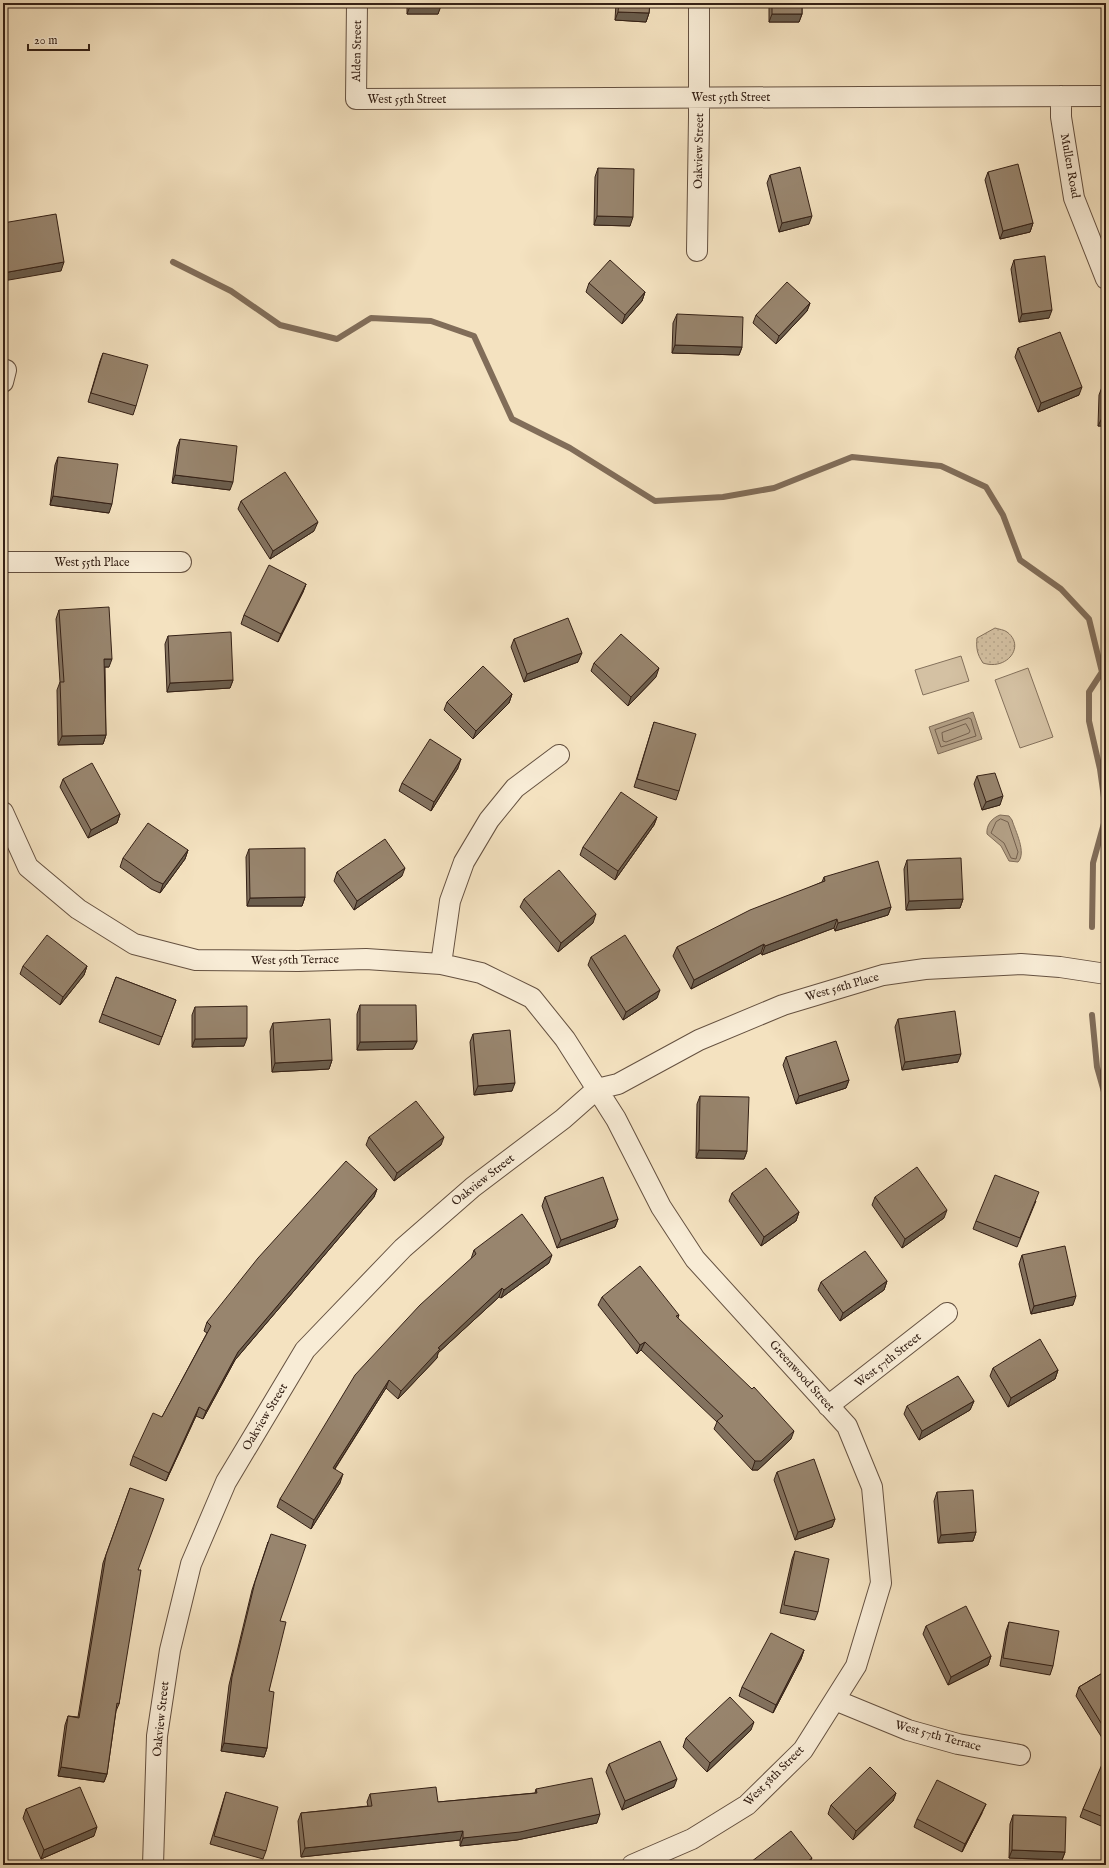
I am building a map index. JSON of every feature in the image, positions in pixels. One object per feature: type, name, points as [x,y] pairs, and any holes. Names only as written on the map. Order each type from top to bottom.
[{"type":"street","name":"Alden Street","points":[[356,99],[357,3]]},
{"type":"street","name":"Oakview Street","points":[[697,251],[699,3]]},
{"type":"street","name":"Mullen Road","points":[[1061,96],[1061,117],[1074,198],[1106,279]]},
{"type":"street","name":"West 55th Street","points":[[356,99],[1106,96]]},
{"type":"street","name":"West 55th Place","points":[[3,562],[181,562]]},
{"type":"street","points":[[441,964],[450,901],[464,862],[488,820],[515,788],[559,755]]},
{"type":"street","name":"West 56th Terrace","points":[[3,812],[28,867],[78,909],[134,944],[196,960],[298,961],[366,959],[441,964],[481,973],[532,998],[565,1039],[597,1089]]},
{"type":"street","name":"West 56th Place","points":[[597,1089],[618,1084],[699,1040],[783,1005],[883,975],[925,969],[978,965],[1021,964],[1060,967],[1106,974]]},
{"type":"street","name":"Oakview Street","points":[[153,1865],[158,1736],[170,1650],[191,1564],[226,1482],[305,1350],[403,1248],[473,1187],[562,1119],[597,1089]]},
{"type":"street","name":"Greenwood Street","points":[[597,1089],[623,1131],[661,1207],[695,1259],[847,1426],[872,1487],[880,1583],[856,1666],[835,1700]]},
{"type":"street","name":"West 57th Street","points":[[828,1406],[947,1313]]},
{"type":"street","name":"West 57th Terrace","points":[[835,1700],[908,1730],[958,1744],[1020,1755]]},
{"type":"street","name":"West 58th Street","points":[[632,1865],[692,1839],[747,1805],[802,1750],[835,1700]]},
{"type":"shaded area","points":[[995,628],[1006,631],[1015,644],[1011,656],[1000,664],[992,665],[983,663],[979,657],[977,651],[977,638]]},
{"type":"shaded area","points":[[961,656],[969,681],[923,695],[915,670]]},
{"type":"shaded area","points":[[1028,668],[1053,737],[1020,748],[995,680]]},
{"type":"water","points":[[973,712],[982,739],[938,754],[929,727]]},
{"type":"water","points":[[1000,815],[1009,816],[1018,835],[1021,853],[1018,862],[1009,861],[1001,846],[987,834],[987,828],[990,822]]},
{"type":"building","points":[[410,3],[441,3],[441,6],[410,6]]},
{"type":"building","points":[[619,3],[650,3],[649,13],[618,12]]},
{"type":"building","points":[[772,3],[802,3],[802,14],[772,14]]},
{"type":"building","points":[[1018,164],[1033,223],[1003,231],[988,172]]},
{"type":"building","points":[[800,167],[812,216],[782,223],[770,175]]},
{"type":"building","points":[[598,168],[634,169],[633,217],[597,216]]},
{"type":"building","points":[[56,214],[64,262],[3,273],[3,223]]},
{"type":"building","points":[[1045,256],[1052,310],[1022,314],[1014,260]]},
{"type":"building","points":[[610,260],[645,292],[625,315],[589,283]]},
{"type":"building","points":[[787,282],[810,303],[779,336],[756,315]]},
{"type":"building","points":[[677,314],[743,317],[742,347],[675,345]]},
{"type":"building","points":[[1060,332],[1082,387],[1041,403],[1018,348]]},
{"type":"building","points":[[103,353],[148,365],[136,406],[91,393]]},
{"type":"building","points":[[1102,387],[1106,387],[1106,418],[1102,418]]},
{"type":"building","points":[[180,439],[237,446],[233,482],[175,475]]},
{"type":"building","points":[[58,457],[118,464],[112,504],[53,496]]},
{"type":"building","points":[[285,472],[318,522],[273,551],[241,501]]},
{"type":"building","points":[[269,565],[306,584],[281,634],[244,615]]},
{"type":"building","points":[[109,607],[112,659],[104,659],[106,735],[62,736],[60,682],[64,682],[59,610]]},
{"type":"building","points":[[568,618],[582,653],[527,674],[514,639]]},
{"type":"building","points":[[231,632],[233,680],[170,683],[168,636]]},
{"type":"building","points":[[621,634],[659,668],[631,697],[594,663]]},
{"type":"building","points":[[483,666],[512,694],[476,731],[447,702]]},
{"type":"building","points":[[654,722],[696,734],[679,791],[637,779]]},
{"type":"building","points":[[430,739],[461,759],[434,802],[402,783]]},
{"type":"building","points":[[92,763],[120,814],[91,830],[63,779]]},
{"type":"building","points":[[995,773],[1003,796],[986,802],[977,776]]},
{"type":"building","points":[[621,792],[657,817],[618,871],[583,847]]},
{"type":"building","points":[[148,823],[188,850],[163,884],[154,880],[123,858]]},
{"type":"building","points":[[385,839],[405,868],[357,901],[337,872]]},
{"type":"building","points":[[305,848],[305,897],[250,898],[249,849]]},
{"type":"building","points":[[961,858],[963,899],[909,901],[907,860]]},
{"type":"building","points":[[878,861],[891,907],[838,923],[837,919],[765,946],[764,944],[694,980],[677,947],[750,910],[825,881],[824,877]]},
{"type":"building","points":[[559,870],[596,914],[561,943],[524,899]]},
{"type":"building","points":[[47,935],[87,966],[63,997],[23,966]]},
{"type":"building","points":[[625,935],[660,990],[626,1012],[591,957]]},
{"type":"building","points":[[116,977],[176,1000],[162,1037],[102,1014]]},
{"type":"building","points":[[360,1005],[416,1005],[417,1041],[360,1042]]},
{"type":"building","points":[[247,1006],[247,1038],[195,1039],[195,1007]]},
{"type":"building","points":[[955,1011],[961,1054],[905,1062],[898,1019]]},
{"type":"building","points":[[330,1019],[332,1060],[275,1063],[273,1023]]},
{"type":"building","points":[[510,1030],[515,1083],[478,1086],[473,1034]]},
{"type":"building","points":[[836,1041],[849,1080],[799,1096],[786,1057]]},
{"type":"building","points":[[700,1096],[749,1097],[747,1151],[699,1150]]},
{"type":"building","points":[[416,1101],[444,1137],[397,1173],[369,1137]]},
{"type":"building","points":[[346,1161],[377,1189],[238,1352],[206,1411],[199,1407],[169,1473],[133,1456],[153,1413],[162,1417],[211,1326],[207,1322],[258,1258]]},
{"type":"building","points":[[917,1167],[947,1210],[905,1239],[875,1197]]},
{"type":"building","points":[[766,1168],[799,1212],[764,1237],[732,1193]]},
{"type":"building","points":[[995,1175],[1039,1192],[1020,1238],[976,1221]]},
{"type":"building","points":[[603,1177],[618,1219],[561,1240],[545,1197]]},
{"type":"building","points":[[522,1214],[552,1255],[504,1290],[502,1288],[438,1348],[440,1349],[401,1391],[389,1380],[333,1468],[343,1474],[314,1520],[280,1499],[355,1375],[420,1305],[476,1254],[474,1250]]},
{"type":"building","points":[[1065,1246],[1076,1296],[1034,1306],[1022,1255]]},
{"type":"building","points":[[865,1251],[887,1281],[843,1313],[821,1282]]},
{"type":"building","points":[[640,1266],[679,1315],[676,1316],[752,1389],[754,1387],[794,1431],[761,1461],[755,1461],[717,1421],[723,1416],[645,1342],[640,1345],[602,1297]]},
{"type":"building","points":[[1040,1339],[1058,1370],[1011,1398],[993,1368]]},
{"type":"building","points":[[958,1376],[974,1401],[922,1431],[907,1406]]},
{"type":"building","points":[[814,1459],[835,1519],[798,1532],[777,1472]]},
{"type":"building","points":[[130,1488],[164,1499],[138,1570],[141,1570],[119,1704],[117,1703],[107,1774],[61,1767],[68,1716],[79,1718],[106,1555]]},
{"type":"building","points":[[973,1490],[976,1532],[941,1535],[937,1492]]},
{"type":"building","points":[[271,1534],[306,1545],[280,1621],[286,1622],[269,1691],[274,1692],[267,1748],[224,1743],[232,1677],[255,1582]]},
{"type":"building","points":[[795,1551],[829,1559],[818,1612],[784,1605]]},
{"type":"building","points":[[966,1606],[991,1656],[951,1677],[926,1626]]},
{"type":"building","points":[[1009,1622],[1059,1631],[1053,1666],[1003,1658]]},
{"type":"building","points":[[771,1633],[804,1650],[776,1705],[742,1687]]},
{"type":"building","points":[[1106,1671],[1106,1731],[1079,1687]]},
{"type":"building","points":[[730,1697],[754,1722],[710,1763],[686,1738]]},
{"type":"building","points":[[660,1741],[677,1779],[625,1801],[609,1764]]},
{"type":"building","points":[[1103,1762],[1106,1763],[1106,1818],[1083,1809]]},
{"type":"building","points":[[870,1767],[896,1793],[856,1831],[831,1805]]},
{"type":"building","points":[[592,1778],[600,1814],[520,1832],[463,1838],[463,1831],[305,1848],[301,1813],[372,1806],[370,1794],[436,1787],[438,1802],[537,1793],[536,1789]]},
{"type":"building","points":[[937,1780],[986,1804],[965,1844],[917,1819]]},
{"type":"building","points":[[80,1787],[97,1827],[44,1850],[26,1809]]},
{"type":"building","points":[[226,1792],[278,1807],[266,1851],[214,1836]]},
{"type":"building","points":[[1013,1815],[1066,1817],[1065,1852],[1012,1850]]},
{"type":"building","points":[[791,1831],[812,1858],[803,1865],[747,1865]]},
{"type":"waterway","points":[[173,262],[231,291],[280,325],[337,339],[371,318],[431,321],[474,336],[512,419],[570,448],[655,501],[723,497],[774,488],[852,457],[941,466],[986,487],[1003,515],[1020,560],[1061,589],[1089,619],[1102,672],[1106,675]]},
{"type":"waterway","points":[[1102,672],[1089,692],[1089,721],[1100,769],[1106,812]]},
{"type":"waterway","points":[[1092,927],[1093,863],[1106,816]]},
{"type":"waterway","points":[[1092,1015],[1097,1067],[1106,1099]]}]
